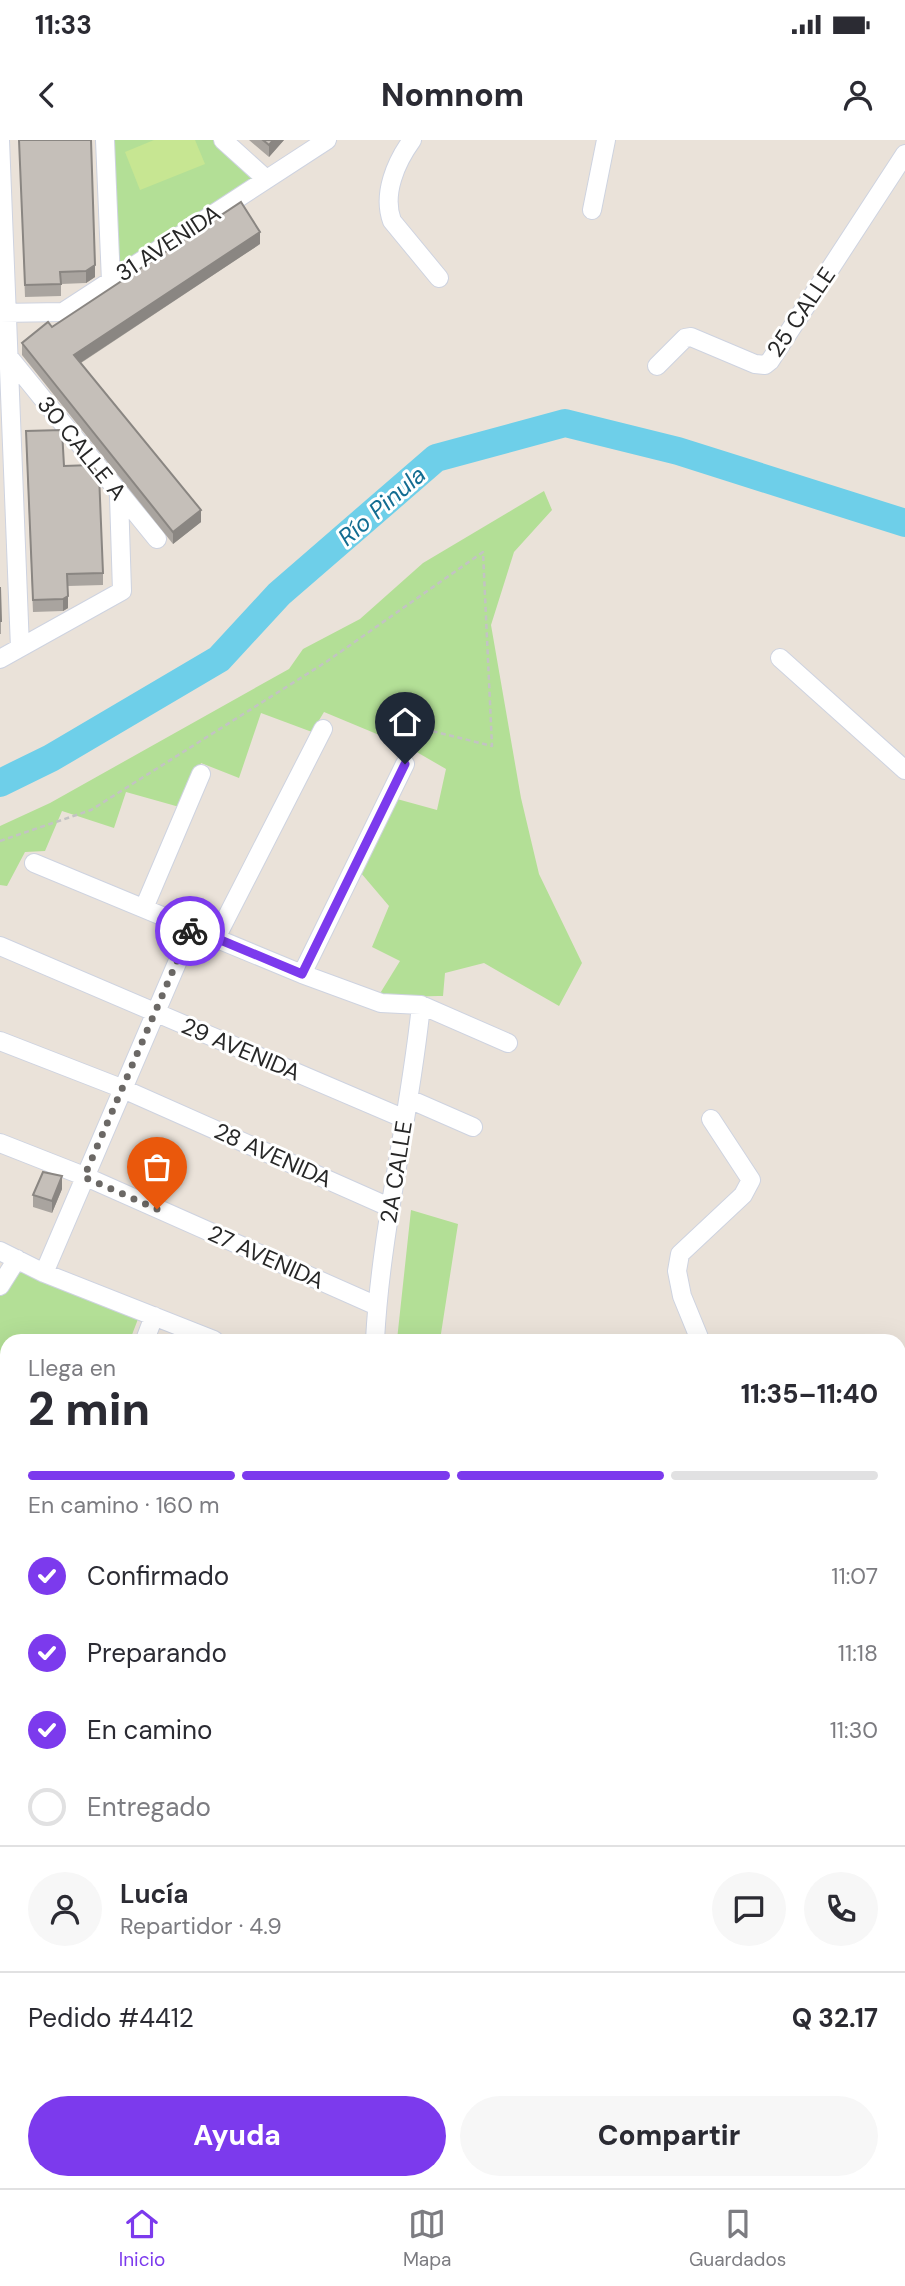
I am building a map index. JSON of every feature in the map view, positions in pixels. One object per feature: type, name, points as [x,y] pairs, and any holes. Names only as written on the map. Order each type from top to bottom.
[{"type":"street","points":[[0,140],[3,313],[8,356],[20,648]]},
{"type":"street","points":[[105,140],[111,281]]},
{"type":"street","points":[[223,140],[266,179]]},
{"type":"street","name":"31 AVENIDA","points":[[3,313],[63,312],[327,140]]},
{"type":"street","points":[[412,140],[393,175],[387,201],[388,212],[392,221],[439,278]]},
{"type":"street","points":[[592,210],[606,140]]},
{"type":"street","name":"25 CALLE","points":[[657,366],[685,338],[691,337],[755,364],[765,365],[771,361],[898,181],[905,154]]},
{"type":"street","name":"30 CALLE A","points":[[8,356],[156,539]]},
{"type":"street","points":[[0,659],[121,591],[119,496]]},
{"type":"street","points":[[780,658],[905,770]]},
{"type":"street","points":[[216,937],[323,729]]},
{"type":"street","points":[[302,974],[405,764]]},
{"type":"street","points":[[144,908],[201,774]]},
{"type":"street","points":[[34,863],[302,974],[381,1003],[421,1005],[508,1043]]},
{"type":"street","points":[[44,1273],[121,1088],[192,928]]},
{"type":"street","name":"29 AVENIDA","points":[[0,946],[405,1119]]},
{"type":"street","name":"2A CALLE","points":[[375,1334],[389,1207],[409,1099],[421,1005]]},
{"type":"street","name":"28 AVENIDA","points":[[0,1041],[121,1088],[389,1207]]},
{"type":"street","points":[[409,1099],[473,1127]]},
{"type":"street","points":[[698,1334],[682,1296],[677,1271],[680,1254],[743,1195],[751,1180],[711,1119]]},
{"type":"street","name":"27 AVENIDA","points":[[0,1143],[84,1177],[377,1306]]},
{"type":"street","points":[[0,1286],[8,1255],[44,1273],[198,1334]]},
{"type":"street","points":[[147,1334],[154,1317]]},
{"type":"path","points":[[0,841],[91,810],[326,662],[483,552],[492,746],[412,726],[405,764]]},
{"type":"green space","points":[[105,140],[223,140],[266,179],[111,281]]},
{"type":"green space","points":[[154,140],[195,140],[205,164],[140,190],[125,152]]},
{"type":"green space","points":[[544,491],[552,510],[514,552],[491,625],[521,798],[539,874],[582,963],[559,1006],[484,963],[445,973],[443,996],[403,998],[379,995],[400,961],[372,947],[389,906],[355,866],[397,799],[437,810],[446,769],[408,747],[324,712],[312,732],[261,713],[239,778],[201,763],[183,808],[126,792],[114,828],[62,811],[45,851],[25,852],[7,886],[0,885],[0,826],[50,803],[289,669],[303,649],[360,619],[423,563]]},
{"type":"green space","points":[[411,1210],[458,1224],[441,1334],[398,1334]]},
{"type":"green space","points":[[17,1261],[138,1319],[132,1334],[0,1334],[0,1285]]},
{"type":"building","points":[[19,140],[91,140],[95,265],[86,271],[60,272],[61,284],[25,285]]},
{"type":"building","points":[[241,202],[260,232],[74,355],[201,510],[173,532],[22,343],[48,322],[52,327]]},
{"type":"building","points":[[62,430],[64,466],[92,465],[99,474],[103,573],[67,574],[68,596],[63,599],[33,600],[26,431]]},
{"type":"building","points":[[43,1172],[62,1176],[52,1201],[33,1195]]},
{"type":"waterway","name":"Río Pinula","points":[[0,783],[51,758],[219,659],[279,594],[436,458],[565,423],[678,451],[905,523]]},
{"type":"way so far","points":[[157,1209],[84,1177],[190,931]]},
{"type":"route","points":[[190,931],[192,928],[216,937],[302,974],[353,865],[405,764]]}]
